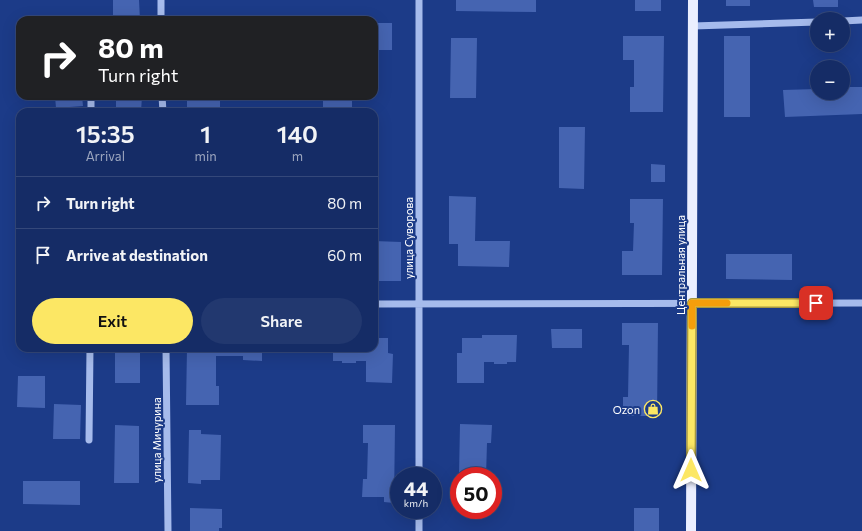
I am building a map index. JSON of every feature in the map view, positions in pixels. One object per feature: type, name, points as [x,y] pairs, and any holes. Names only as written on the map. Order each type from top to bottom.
[{"type":"main road","name":"Центральная улица","points":[[691,531],[693,0]]},
{"type":"street","points":[[161,0],[161,16]]},
{"type":"street","name":"улица Суворова","points":[[419,0],[419,467]]},
{"type":"street","points":[[850,21],[862,20]]},
{"type":"street","points":[[693,26],[810,22]]},
{"type":"street","points":[[378,304],[862,303]]},
{"type":"street","points":[[89,440],[90,352]]},
{"type":"street","name":"улица Мичурина","points":[[166,352],[168,531]]},
{"type":"street","points":[[419,519],[419,531]]},
{"type":"building","points":[[113,0],[139,0],[140,16],[113,16]]},
{"type":"building","points":[[456,0],[536,0],[536,12],[456,11]]},
{"type":"building","points":[[635,0],[661,0],[661,11],[635,11]]},
{"type":"building","points":[[726,0],[750,0],[750,6],[726,6]]},
{"type":"building","points":[[813,0],[838,0],[838,7],[814,7]]},
{"type":"building","points":[[378,23],[392,23],[392,50],[378,50]]},
{"type":"building","points":[[623,36],[664,36],[663,112],[630,112],[630,87],[634,87],[634,60],[623,60]]},
{"type":"building","points":[[724,36],[750,36],[750,117],[724,117]]},
{"type":"building","points":[[451,38],[477,38],[476,98],[450,98]]},
{"type":"building","points":[[850,87],[862,87],[862,114],[785,117],[783,90],[810,89],[810,100],[850,100]]},
{"type":"building","points":[[55,100],[82,100],[83,106],[56,108]]},
{"type":"building","points":[[116,100],[142,100],[141,108],[116,108]]},
{"type":"building","points":[[187,100],[220,100],[220,108],[187,108]]},
{"type":"building","points":[[323,100],[352,101],[352,108],[323,108]]},
{"type":"building","points":[[559,127],[585,127],[584,189],[559,188]]},
{"type":"building","points":[[651,164],[665,165],[665,182],[651,182]]},
{"type":"building","points":[[449,196],[476,197],[475,241],[510,241],[509,267],[458,266],[458,244],[449,244]]},
{"type":"building","points":[[630,199],[663,199],[662,275],[622,275],[622,251],[633,251],[634,223],[630,223]]},
{"type":"building","points":[[378,241],[401,242],[401,281],[378,281]]},
{"type":"building","points":[[726,254],[792,254],[792,280],[726,279]]},
{"type":"building","points":[[622,323],[658,323],[657,416],[623,416],[623,397],[628,397],[629,345],[622,345]]},
{"type":"building","points":[[551,329],[582,329],[582,348],[552,348]]},
{"type":"building","points":[[482,335],[517,335],[516,362],[494,364],[494,362],[484,362],[484,383],[457,383],[457,353],[462,353],[462,338],[482,338]]},
{"type":"building","points":[[378,338],[388,338],[388,353],[393,354],[392,383],[366,382],[366,361],[342,363],[342,361],[333,361],[333,352],[378,352]]},
{"type":"building","points":[[115,352],[140,352],[140,383],[115,383]]},
{"type":"building","points":[[187,352],[262,352],[262,361],[243,360],[243,356],[216,356],[216,386],[219,386],[219,405],[186,405]]},
{"type":"building","points":[[18,376],[45,376],[45,408],[17,407]]},
{"type":"building","points":[[54,404],[81,405],[80,439],[53,439]]},
{"type":"building","points":[[460,424],[492,425],[491,443],[487,443],[486,467],[459,467]]},
{"type":"building","points":[[115,425],[139,426],[139,483],[114,483]]},
{"type":"building","points":[[363,425],[395,425],[394,467],[390,467],[390,503],[384,502],[384,497],[362,497],[363,479],[367,479],[368,443],[363,443]]},
{"type":"building","points":[[189,430],[201,430],[201,434],[221,435],[220,480],[201,480],[201,484],[188,483]]},
{"type":"building","points":[[23,481],[80,481],[80,505],[23,504]]},
{"type":"building","points":[[190,508],[222,509],[222,528],[219,528],[219,531],[190,531]]},
{"type":"building","points":[[634,508],[659,508],[659,531],[634,531]]},
{"type":"slow traffic","points":[[692,326],[692,303],[727,303]]},
{"type":"place","name":"Ozon","points":[[653,409]]},
{"type":"route","points":[[691,470],[692,303],[816,303]]}]
